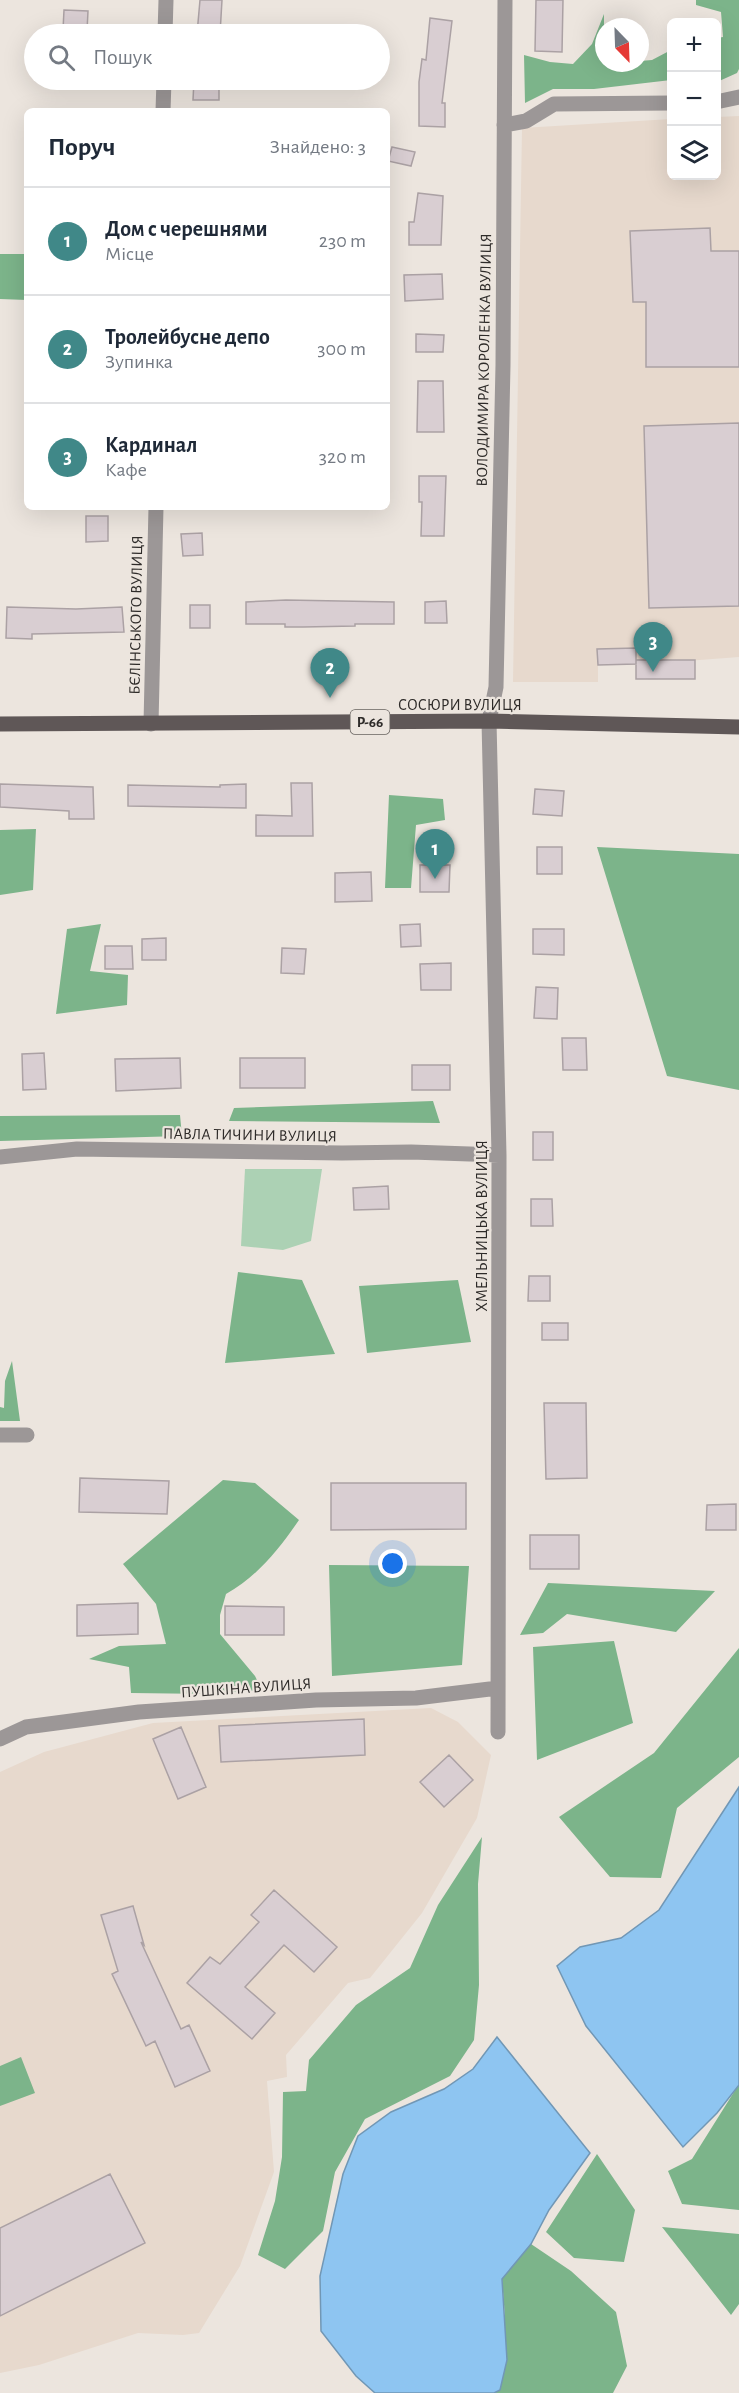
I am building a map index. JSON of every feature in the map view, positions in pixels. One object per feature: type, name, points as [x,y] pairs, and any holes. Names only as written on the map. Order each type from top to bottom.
[{"type":"main road","name":"СОСЮРИ ВУЛИЦЯ","points":[[0,724],[489,721],[739,727]]},
{"type":"street","points":[[165,24],[166,0]]},
{"type":"street","name":"ВОЛОДИМИРА КОРОЛЕНКА ВУЛИЦЯ","points":[[489,721],[496,687],[503,365],[505,0]]},
{"type":"street","points":[[164,90],[164,108]]},
{"type":"street","points":[[721,101],[739,97]]},
{"type":"street","points":[[504,125],[526,121],[554,104],[667,103]]},
{"type":"street","name":"БЄЛІНСЬКОГО ВУЛИЦЯ","points":[[151,724],[156,510]]},
{"type":"street","name":"ХМЕЛЬНИЦЬКА ВУЛИЦЯ","points":[[489,721],[499,1155],[498,1732]]},
{"type":"street","name":"ПАВЛА ТИЧИНИ ВУЛИЦЯ","points":[[0,1156],[77,1149],[499,1155]]},
{"type":"street","points":[[0,1435],[27,1435]]},
{"type":"street","name":"ПУШКІНА ВУЛИЦЯ","points":[[0,1739],[26,1727],[139,1712],[316,1700],[416,1698],[498,1688]]},
{"type":"shaded area","points":[[739,116],[739,657],[634,665],[598,665],[598,682],[513,682],[522,128],[667,119],[667,180],[721,180],[721,117]]},
{"type":"shaded area","points":[[431,1708],[458,1722],[491,1755],[477,1818],[422,1913],[370,1978],[348,1983],[286,2055],[287,2077],[267,2081],[274,2172],[240,2266],[199,2333],[183,2335],[138,2333],[39,2365],[0,2373],[0,1772],[44,1752],[153,1723]]},
{"type":"green space","points":[[696,0],[739,0],[739,69],[737,73],[721,80],[721,37],[723,37],[721,12],[696,5]]},
{"type":"green space","points":[[595,36],[595,72],[649,72],[649,60],[667,52],[667,80],[594,89],[553,89],[525,103],[524,55],[550,62],[573,64],[592,44]]},
{"type":"green space","points":[[0,254],[24,254],[24,300],[0,299]]},
{"type":"green space","points":[[389,795],[443,799],[445,820],[416,825],[411,888],[385,888]]},
{"type":"green space","points":[[36,829],[33,890],[0,895],[0,830]]},
{"type":"green space","points":[[597,847],[739,854],[739,1090],[667,1076]]},
{"type":"green space","points":[[101,924],[90,971],[128,975],[127,1005],[56,1014],[67,929]]},
{"type":"green space","points":[[433,1101],[440,1123],[229,1121],[234,1108]]},
{"type":"green space","points":[[180,1115],[182,1136],[0,1141],[0,1116]]},
{"type":"green space","points":[[245,1169],[322,1169],[311,1241],[283,1250],[241,1246]]},
{"type":"green space","points":[[238,1272],[302,1280],[335,1354],[225,1363]]},
{"type":"green space","points":[[458,1280],[471,1342],[367,1353],[359,1286]]},
{"type":"green space","points":[[12,1361],[20,1421],[0,1421],[0,1407],[4,1408],[5,1381]]},
{"type":"green space","points":[[223,1480],[255,1483],[299,1520],[267,1561],[248,1579],[226,1594],[220,1615],[220,1634],[255,1676],[262,1690],[210,1694],[131,1693],[129,1667],[89,1659],[119,1646],[166,1644],[156,1604],[123,1564]]},
{"type":"green space","points":[[329,1565],[469,1566],[462,1665],[332,1676]]},
{"type":"green space","points":[[548,1583],[715,1591],[676,1632],[567,1614],[543,1633],[520,1635]]},
{"type":"green space","points":[[614,1641],[633,1723],[537,1760],[533,1647]]},
{"type":"green space","points":[[739,1648],[739,1757],[677,1808],[661,1878],[610,1877],[559,1817],[654,1753]]},
{"type":"green space","points":[[482,1837],[478,1884],[479,1985],[474,2040],[450,2076],[365,2119],[335,2172],[323,2231],[285,2269],[258,2255],[275,2201],[282,2157],[283,2092],[306,2091],[309,2060],[356,2005],[410,1968],[438,1905]]},
{"type":"green space","points":[[21,2057],[35,2093],[0,2106],[0,2066]]},
{"type":"green space","points":[[739,2084],[739,2210],[682,2204],[668,2171],[692,2159]]},
{"type":"green space","points":[[597,2154],[635,2210],[624,2262],[574,2258],[546,2232]]},
{"type":"green space","points":[[662,2227],[739,2234],[739,2304],[731,2315]]},
{"type":"green space","points":[[531,2244],[571,2271],[616,2312],[627,2366],[613,2393],[490,2393],[505,2317],[502,2279]]},
{"type":"water","points":[[739,1787],[739,2085],[717,2113],[683,2147],[586,2026],[557,1966],[580,1947],[621,1938],[659,1910]]},
{"type":"water","points":[[497,2037],[590,2153],[549,2210],[531,2244],[502,2279],[507,2360],[500,2390],[494,2393],[375,2393],[356,2376],[321,2331],[320,2276],[343,2174],[358,2136],[391,2112],[444,2089],[473,2069]]},
{"type":"building","points":[[200,0],[222,0],[221,24],[198,24]]},
{"type":"building","points":[[536,0],[563,0],[562,52],[535,51]]},
{"type":"building","points":[[64,10],[88,11],[87,24],[63,24]]},
{"type":"building","points":[[430,18],[452,21],[442,103],[445,103],[445,127],[419,126],[419,82],[422,59],[426,60]]},
{"type":"building","points":[[194,90],[219,90],[219,100],[193,100]]},
{"type":"building","points":[[392,147],[415,152],[411,166],[390,161]]},
{"type":"building","points":[[418,193],[443,196],[441,245],[409,245],[409,222],[414,222]]},
{"type":"building","points":[[710,228],[711,251],[739,251],[739,367],[646,367],[646,302],[633,302],[630,231]]},
{"type":"building","points":[[442,274],[443,299],[405,301],[404,275]]},
{"type":"building","points":[[416,334],[444,335],[443,352],[416,352]]},
{"type":"building","points":[[418,381],[443,381],[444,432],[417,432]]},
{"type":"building","points":[[739,423],[739,606],[649,608],[644,426]]},
{"type":"building","points":[[419,476],[446,476],[444,536],[421,536],[422,502],[419,502]]},
{"type":"building","points":[[86,516],[108,516],[108,541],[86,542]]},
{"type":"building","points":[[202,533],[203,555],[183,556],[181,534]]},
{"type":"building","points":[[286,600],[394,602],[394,624],[285,627],[285,624],[246,624],[246,602]]},
{"type":"building","points":[[446,601],[447,623],[425,623],[425,602]]},
{"type":"building","points":[[190,605],[210,605],[210,628],[190,628]]},
{"type":"building","points":[[7,607],[76,609],[122,607],[124,632],[32,634],[32,639],[6,638]]},
{"type":"building","points":[[636,648],[636,664],[598,665],[597,649]]},
{"type":"building","points":[[636,660],[695,660],[695,679],[636,679]]},
{"type":"building","points":[[291,783],[312,783],[313,836],[256,836],[256,815],[292,816]]},
{"type":"building","points":[[0,784],[93,787],[94,819],[69,819],[69,811],[0,807]]},
{"type":"building","points":[[246,784],[246,808],[128,806],[128,785],[220,787],[220,785]]},
{"type":"building","points":[[535,789],[564,791],[562,816],[533,814]]},
{"type":"building","points":[[537,847],[562,847],[562,874],[537,874]]},
{"type":"building","points":[[420,865],[450,865],[449,892],[420,892]]},
{"type":"building","points":[[371,872],[372,901],[335,902],[335,873]]},
{"type":"building","points":[[420,924],[421,946],[401,947],[400,925]]},
{"type":"building","points":[[533,929],[564,929],[564,955],[533,954]]},
{"type":"building","points":[[166,938],[166,960],[142,960],[142,939]]},
{"type":"building","points":[[105,946],[132,946],[133,969],[105,969]]},
{"type":"building","points":[[282,948],[306,949],[304,974],[281,973]]},
{"type":"building","points":[[451,963],[451,990],[421,990],[420,964]]},
{"type":"building","points":[[536,987],[558,988],[557,1019],[534,1018]]},
{"type":"building","points":[[562,1038],[586,1038],[587,1070],[563,1070]]},
{"type":"building","points":[[44,1053],[46,1089],[23,1090],[22,1054]]},
{"type":"building","points":[[180,1058],[181,1088],[116,1091],[115,1059]]},
{"type":"building","points":[[240,1058],[305,1058],[305,1088],[240,1088]]},
{"type":"building","points":[[412,1065],[450,1065],[450,1090],[412,1090]]},
{"type":"building","points":[[533,1132],[553,1132],[553,1160],[533,1160]]},
{"type":"building","points":[[388,1186],[389,1209],[354,1210],[353,1188]]},
{"type":"building","points":[[531,1199],[552,1199],[553,1226],[531,1226]]},
{"type":"building","points":[[529,1276],[550,1276],[550,1301],[528,1301]]},
{"type":"building","points":[[542,1323],[568,1323],[568,1340],[542,1340]]},
{"type":"building","points":[[544,1403],[586,1403],[587,1478],[546,1479]]},
{"type":"building","points":[[80,1478],[169,1481],[167,1514],[79,1512]]},
{"type":"building","points":[[331,1483],[466,1483],[466,1529],[331,1530]]},
{"type":"building","points":[[736,1504],[736,1530],[706,1530],[707,1505]]},
{"type":"building","points":[[530,1535],[579,1535],[579,1569],[530,1569]]},
{"type":"building","points":[[138,1603],[138,1634],[77,1636],[77,1605]]},
{"type":"building","points":[[225,1606],[284,1607],[284,1635],[225,1635]]},
{"type":"building","points":[[364,1719],[365,1755],[221,1762],[219,1726]]},
{"type":"building","points":[[181,1727],[206,1787],[178,1799],[153,1739]]},
{"type":"building","points":[[449,1755],[473,1780],[444,1807],[420,1782]]},
{"type":"building","points":[[274,1890],[337,1947],[314,1972],[284,1945],[245,1987],[275,2013],[252,2039],[187,1983],[210,1957],[220,1964],[259,1922],[251,1915]]},
{"type":"building","points":[[133,1906],[144,1945],[141,1942],[181,2029],[189,2025],[210,2071],[175,2087],[155,2041],[146,2046],[112,1974],[118,1971],[101,1915]]},
{"type":"building","points":[[110,2174],[145,2243],[0,2316],[0,2228]]},
{"type":"place","name":"Кардинал","points":[[653,672]]},
{"type":"place","name":"Тролейбусне депо","points":[[330,698]]},
{"type":"place","name":"Дом с черешнями","points":[[435,879]]}]
